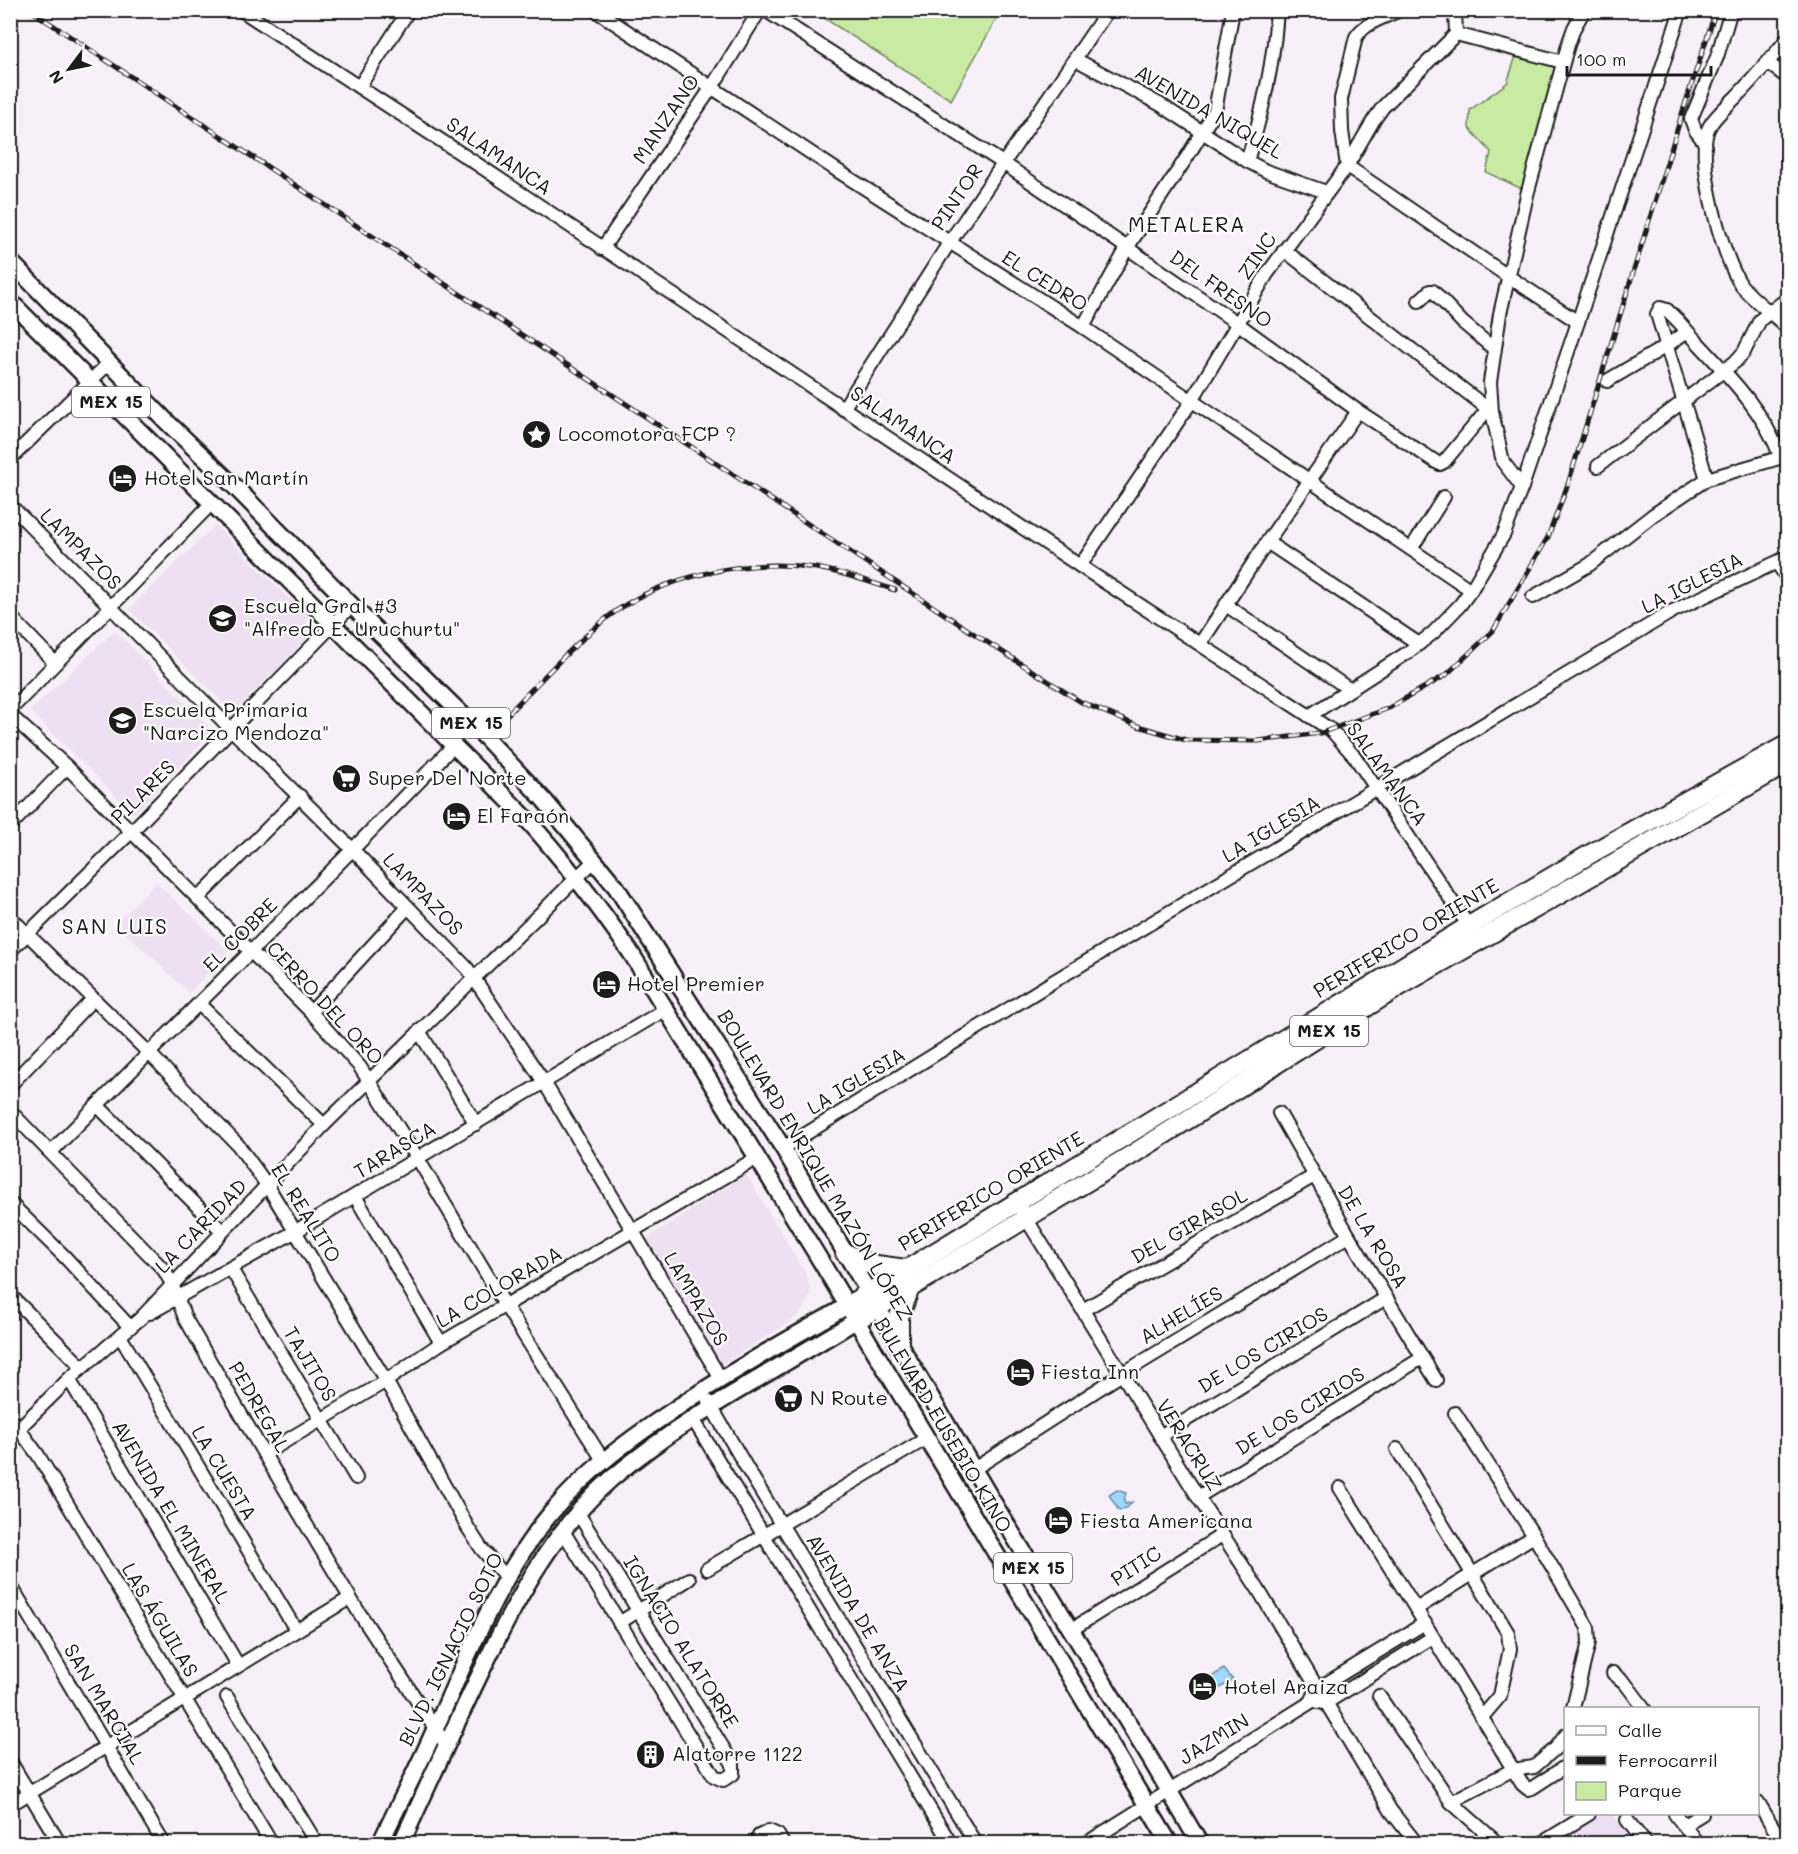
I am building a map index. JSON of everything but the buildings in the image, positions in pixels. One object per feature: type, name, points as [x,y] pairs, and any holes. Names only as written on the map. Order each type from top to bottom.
[{"type":"highway","name":"PERIFERICO ORIENTE","points":[[872,1300],[910,1288],[1021,1210],[1473,933],[1592,853],[1788,744]]},
{"type":"highway","name":"PERIFERICO ORIENTE","points":[[1473,933],[1788,763]]},
{"type":"highway","name":"PERIFERICO ORIENTE","points":[[872,1300],[906,1269],[1021,1210]]},
{"type":"highway","points":[[845,1253],[869,1264],[906,1269]]},
{"type":"highway","points":[[899,1345],[899,1317],[910,1288]]},
{"type":"highway","points":[[851,1313],[872,1300]]},
{"type":"main road","name":"BOULEVARD ENRIQUE MAZÓN LÓPEZ","points":[[10,261],[109,363],[486,738],[544,800],[595,860],[643,927],[783,1148],[1200,1844]]},
{"type":"main road","name":"MEX 15","points":[[10,301],[455,744],[523,815],[576,878],[599,906],[631,953],[851,1313]]},
{"type":"main road","name":"BLVD. IGNACIO SOTO","points":[[380,1844],[506,1577],[550,1514],[603,1460],[721,1378],[851,1313]]},
{"type":"main road","name":"BLVD. IGNACIO SOTO","points":[[401,1844],[509,1616],[532,1573],[562,1531],[617,1474],[710,1404],[851,1313]]},
{"type":"main road","name":"BULEVARD EUSEBIO KINO","points":[[851,1313],[1170,1844]]},
{"type":"main road","points":[[710,1404],[725,1389],[721,1378]]},
{"type":"main road","points":[[562,1531],[561,1526],[566,1510],[600,1473],[603,1460]]},
{"type":"street","name":"SALAMANCA","points":[[241,10],[1331,730],[1346,746],[1377,788],[1473,933]]},
{"type":"street","points":[[359,87],[409,10]]},
{"type":"street","name":"EL CEDRO","points":[[595,10],[949,243],[1083,327],[1472,590]]},
{"type":"street","name":"MANZANO","points":[[602,249],[712,87],[760,10]]},
{"type":"street","name":"DEL FRESNO","points":[[765,10],[1003,163],[1238,323],[1358,411],[1440,464],[1490,410]]},
{"type":"street","name":"PINTOR","points":[[843,409],[949,243],[1108,10]]},
{"type":"street","points":[[1083,327],[1127,248],[1203,132],[1218,102],[1233,10]]},
{"type":"street","points":[[1246,161],[1262,112],[1274,46],[1277,10]]},
{"type":"street","points":[[1400,10],[1359,31],[1356,37],[1341,99],[1342,131],[1347,166],[1509,278],[1578,322]]},
{"type":"street","points":[[1455,10],[1456,34],[1563,63]]},
{"type":"street","points":[[1522,487],[1503,462],[1490,410],[1490,382],[1494,349],[1527,195],[1563,63],[1574,28],[1584,10]]},
{"type":"street","points":[[1309,716],[1419,644],[1449,618],[1472,590],[1509,523],[1681,10]]},
{"type":"street","points":[[1704,142],[1695,130],[1691,119],[1717,57],[1731,10]]},
{"type":"street","name":"ZINC","points":[[1080,566],[1191,402],[1267,274],[1347,166],[1383,107],[1456,34]]},
{"type":"street","points":[[1788,38],[1711,124],[1704,142],[1703,155],[1710,196],[1728,258],[1741,284],[1751,296],[1788,329]]},
{"type":"street","name":"AVENIDA NIQUEL","points":[[1075,59],[1161,105],[1246,161],[1266,171],[1326,192]]},
{"type":"street","points":[[1768,63],[1788,78]]},
{"type":"street","points":[[1284,250],[1490,410]]},
{"type":"street","points":[[1419,301],[1433,291],[1462,322],[1494,349]]},
{"type":"street","points":[[1598,466],[1740,357],[1760,320],[1788,298]]},
{"type":"street","points":[[1533,597],[1589,565],[1653,515],[1707,479],[1784,457],[1763,419],[1687,331],[1667,310],[1660,308],[1657,314],[1707,479]]},
{"type":"street","points":[[1607,381],[1668,345],[1687,331]]},
{"type":"street","points":[[10,459],[109,363]]},
{"type":"street","points":[[1200,644],[1358,411]]},
{"type":"street","points":[[1411,549],[1444,497]]},
{"type":"street","points":[[10,713],[110,606],[212,503]]},
{"type":"street","name":"LAMPAZOS","points":[[10,505],[458,957],[474,977],[544,1082],[721,1378]]},
{"type":"street","points":[[1267,542],[1419,644]]},
{"type":"street","points":[[1782,560],[1788,579]]},
{"type":"street","name":"LA IGLESIA","points":[[783,1148],[1054,981],[1673,611],[1782,560]]},
{"type":"street","name":"PILARES","points":[[10,951],[232,730],[352,605]]},
{"type":"street","points":[[1226,605],[1349,689]]},
{"type":"street","points":[[10,616],[56,663]]},
{"type":"street","name":"CERRO DEL ORO","points":[[10,713],[68,767],[311,1012],[335,1037],[370,1081],[505,1305],[603,1460]]},
{"type":"street","name":"EL COBRE","points":[[51,1152],[353,850],[455,744]]},
{"type":"street","points":[[10,826],[68,767]]},
{"type":"street","points":[[198,898],[300,796]]},
{"type":"street","name":"LA CARIDAD","points":[[13,1429],[141,1318],[324,1125],[595,860]]},
{"type":"street","points":[[311,1012],[408,907]]},
{"type":"street","name":"EL REALITO","points":[[10,916],[149,1053],[237,1145],[267,1185],[296,1231],[386,1381],[468,1528],[481,1548],[506,1577]]},
{"type":"street","points":[[10,1085],[93,999]]},
{"type":"street","points":[[200,1004],[324,1125]]},
{"type":"street","name":"TARASCA","points":[[141,1318],[296,1231],[666,1009]]},
{"type":"street","points":[[419,1031],[476,1124]]},
{"type":"street","points":[[97,1105],[222,1231]]},
{"type":"street","name":"PEDREGAL","points":[[10,1111],[159,1263],[172,1284],[185,1318],[264,1454],[350,1598],[446,1745]]},
{"type":"street","name":"DE LA ROSA","points":[[1278,1113],[1436,1380]]},
{"type":"street","name":"LA COLORADA","points":[[264,1454],[386,1381],[441,1343],[758,1158]]},
{"type":"street","name":"DEL GIRASOL","points":[[1083,1310],[1314,1176]]},
{"type":"street","points":[[355,1196],[441,1343]]},
{"type":"street","points":[[10,1203],[64,1256],[130,1327]]},
{"type":"street","name":"VERACRUZ","points":[[1021,1210],[1198,1497],[1258,1589],[1391,1810],[1417,1844]]},
{"type":"street","name":"ALHELÍES","points":[[974,1469],[1122,1374],[1349,1236]]},
{"type":"street","name":"TAJITOS","points":[[231,1269],[356,1478]]},
{"type":"street","points":[[10,1295],[82,1367]]},
{"type":"street","name":"DE LOS CIRIOS","points":[[1160,1436],[1386,1298]]},
{"type":"street","name":"LA CUESTA","points":[[120,1336],[296,1630]]},
{"type":"street","name":"DE LOS CIRIOS","points":[[1198,1497],[1422,1358]]},
{"type":"street","name":"AVENIDA EL MINERAL","points":[[69,1379],[238,1665]]},
{"type":"street","name":"AVENIDA DE ANZA","points":[[710,1404],[976,1844]]},
{"type":"street","points":[[1455,1413],[1533,1536],[1590,1635],[1573,1707]]},
{"type":"street","name":"AVENIDA DE ANZA","points":[[693,1419],[951,1844]]},
{"type":"street","name":"LAS ÁGUILAS","points":[[13,1429],[38,1455],[272,1844]]},
{"type":"street","points":[[707,1569],[927,1438]]},
{"type":"street","points":[[1397,1449],[1508,1633],[1510,1649],[1500,1696],[1482,1717]]},
{"type":"street","points":[[729,1481],[748,1470]]},
{"type":"street","points":[[1340,1488],[1425,1623],[1524,1788],[1528,1789],[1564,1767]]},
{"type":"street","name":"IGNACIO ALATORRE","points":[[562,1531],[714,1776],[718,1779],[728,1778],[733,1774],[733,1764],[578,1513]]},
{"type":"street","name":"PITIC","points":[[1071,1630],[1222,1535]]},
{"type":"street","points":[[1416,1609],[1533,1536]]},
{"type":"street","points":[[619,1623],[689,1579]]},
{"type":"street","name":"SAN MARCIAL","points":[[10,1584],[164,1844]]},
{"type":"street","points":[[10,1805],[350,1598]]},
{"type":"street","points":[[1425,1623],[1317,1689],[1311,1702],[1326,1703],[1433,1637]]},
{"type":"street","points":[[1390,1645],[1399,1658]]},
{"type":"street","points":[[648,1669],[667,1657]]},
{"type":"street","points":[[1613,1673],[1625,1683],[1641,1707]]},
{"type":"street","points":[[1379,1696],[1451,1802],[1494,1840]]},
{"type":"street","points":[[227,1697],[317,1844]]},
{"type":"street","name":"JAZMIN","points":[[1085,1844],[1311,1702]]},
{"type":"street","points":[[886,1739],[904,1727]]},
{"type":"street","points":[[1451,1802],[1512,1770],[1525,1769],[1541,1762],[1564,1738]]},
{"type":"street","points":[[10,1761],[60,1844]]},
{"type":"street","points":[[1759,1804],[1783,1844]]},
{"type":"street","points":[[1540,1844],[1587,1815]]},
{"type":"street","points":[[1676,1815],[1698,1844]]},
{"type":"street","points":[[1684,1825],[1700,1815]]},
{"type":"street","points":[[1628,1820],[1647,1844]]},
{"type":"street","points":[[758,1844],[759,1836],[769,1831],[778,1835],[783,1844]]},
{"type":"shaded area","name":"Escuela Gral #3 \"Alfredo E. Uruchurtu\"","points":[[215,525],[318,628],[233,713],[129,609]]},
{"type":"shaded area","name":"Escuela Primaria \"Narcizo Mendoza\"","points":[[115,630],[213,731],[134,814],[30,711]]},
{"type":"shaded area","points":[[156,882],[228,951],[189,993],[116,923]]},
{"type":"shaded area","points":[[746,1174],[807,1276],[811,1293],[797,1317],[721,1365],[644,1240]]},
{"type":"shaded area","points":[[1601,1815],[1612,1815],[1637,1843],[1553,1843]]},
{"type":"green space","points":[[813,11],[1001,11],[951,100]]},
{"type":"green space","points":[[1517,53],[1559,64],[1522,189],[1486,172],[1491,152],[1469,128],[1470,110],[1507,83]]},
{"type":"water","points":[[1117,1490],[1126,1493],[1125,1504],[1132,1502],[1128,1507],[1119,1511],[1109,1495]]},
{"type":"water","points":[[1224,1669],[1233,1680],[1216,1689],[1211,1680],[1214,1675]]},
{"type":"railway","points":[[30,10],[1081,702],[1138,726],[1186,740],[1258,741],[1321,733],[1389,708],[1446,675],[1493,631],[1548,537],[1568,484],[1716,10]]},
{"type":"railway","points":[[497,725],[565,656],[608,617],[630,602],[680,580],[735,568],[790,566],[836,572],[895,590]]},
{"type":"place","name":"Locomotora FCP ?","points":[[537,434]]},
{"type":"place","name":"Hotel San Martín","points":[[123,478]]},
{"type":"place","name":"Escuela Gral #3 \"Alfredo E. Uruchurtu\"","points":[[223,618]]},
{"type":"place","name":"Escuela Primaria \"Narcizo Mendoza\"","points":[[122,721]]},
{"type":"place","name":"Super Del Norte","points":[[347,778]]},
{"type":"place","name":"El Faraón","points":[[456,816]]},
{"type":"place","name":"Hotel Premier","points":[[606,984]]},
{"type":"place","name":"Fiesta Inn","points":[[1020,1372]]},
{"type":"place","name":"N Route","points":[[789,1398]]},
{"type":"place","name":"Fiesta Americana","points":[[1059,1521]]},
{"type":"place","name":"Hotel Araiza","points":[[1203,1687]]},
{"type":"place","name":"Alatorre 1122","points":[[651,1754]]},
{"type":"district","name":"METALERA","points":[[1187,225]]},
{"type":"district","name":"SAN LUIS","points":[[115,927]]}]
